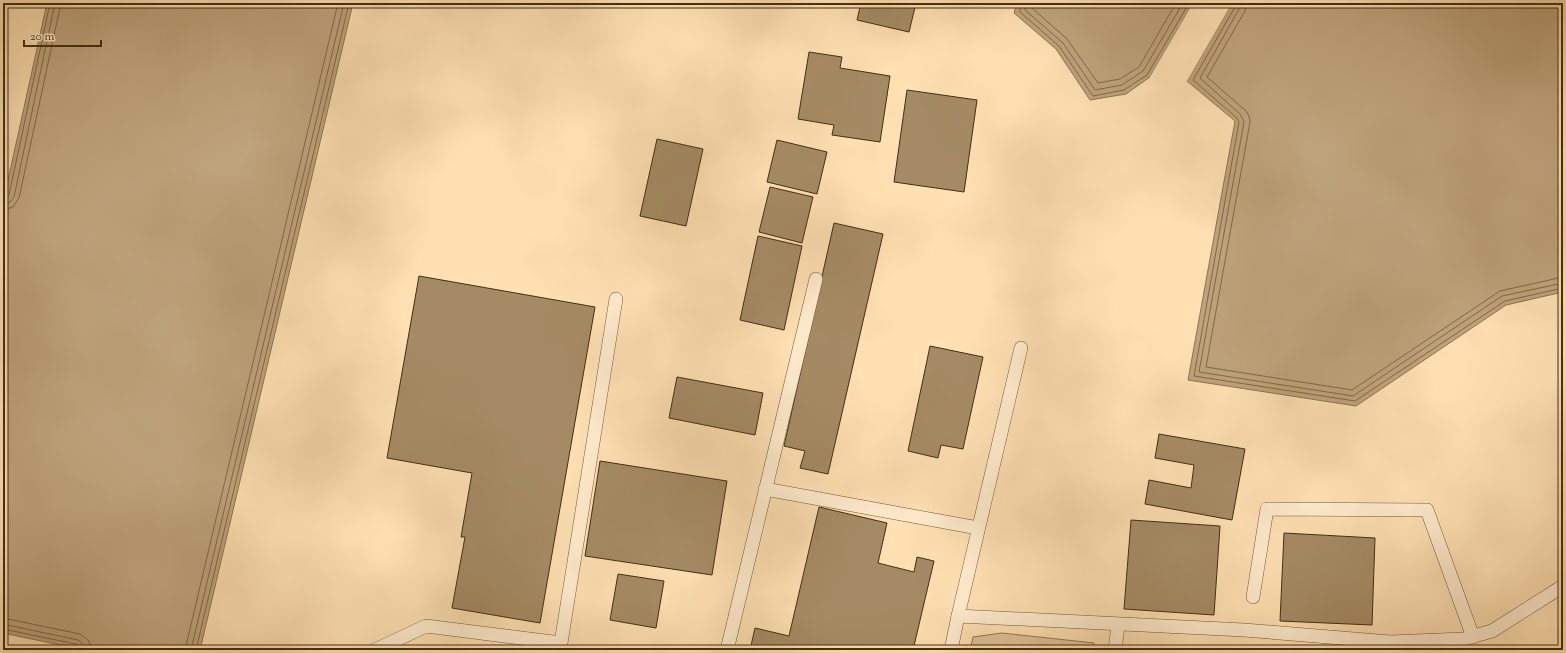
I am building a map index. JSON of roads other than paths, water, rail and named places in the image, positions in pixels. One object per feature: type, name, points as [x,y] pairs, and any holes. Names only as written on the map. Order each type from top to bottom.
[{"type":"lane","points":[[727,650],[816,279]]},
{"type":"lane","points":[[376,650],[426,626],[562,643],[616,299]]},
{"type":"lane","points":[[951,650],[978,528],[1021,348]]},
{"type":"lane","points":[[765,489],[978,528]]},
{"type":"lane","points":[[1253,597],[1267,509],[1427,510],[1473,637]]},
{"type":"lane","points":[[958,616],[1244,630],[1389,646],[1464,639],[1492,631],[1563,586]]},
{"type":"lane","points":[[1115,650],[1118,625]]},
{"type":"water","points":[[47,3],[353,3],[200,650],[84,650],[3,633],[3,203]]},
{"type":"water","points":[[1017,3],[1193,3],[1150,77],[1126,94],[1090,100],[1056,49],[1014,13]]},
{"type":"water","points":[[1232,3],[1563,3],[1563,292],[1506,305],[1356,406],[1188,380],[1235,121],[1187,81]]}]
